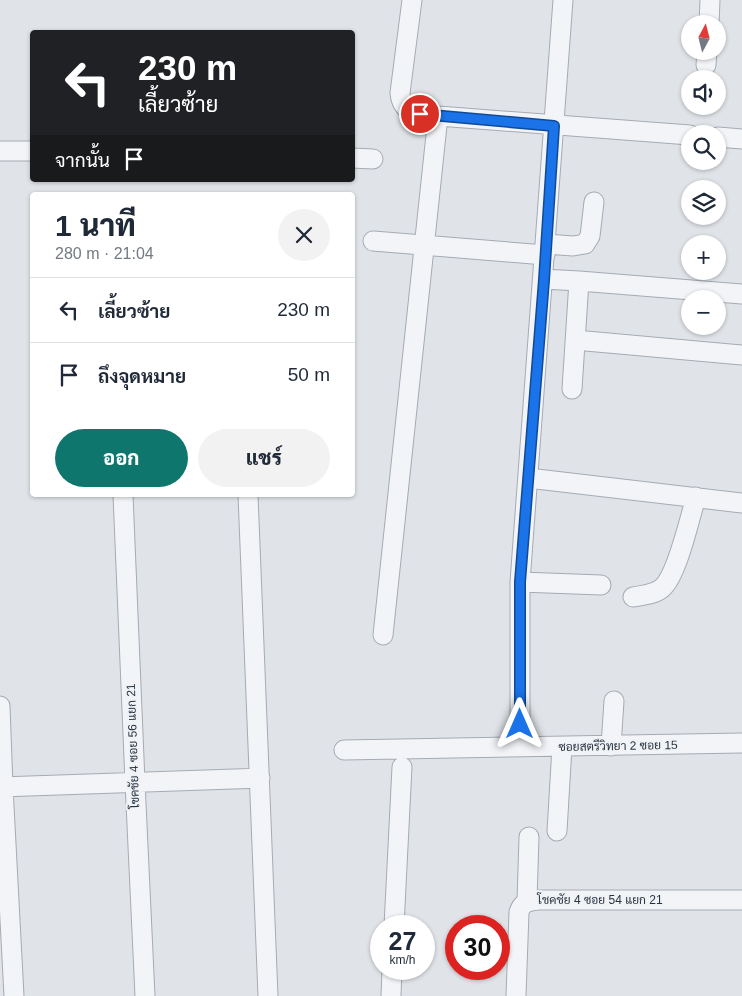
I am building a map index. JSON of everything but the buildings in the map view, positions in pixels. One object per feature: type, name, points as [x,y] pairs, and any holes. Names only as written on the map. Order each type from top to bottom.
[{"type":"street","points":[[412,0],[400,93],[404,108],[410,111],[438,116],[681,134]]},
{"type":"street","points":[[520,724],[520,582],[544,280],[563,0]]},
{"type":"street","points":[[709,15],[710,0]]},
{"type":"street","points":[[383,635],[438,116]]},
{"type":"street","points":[[726,138],[742,139]]},
{"type":"street","points":[[0,150],[30,151]]},
{"type":"street","points":[[355,158],[373,159]]},
{"type":"street","points":[[373,241],[424,245],[545,249],[585,244],[590,236],[594,202]]},
{"type":"street","points":[[544,280],[742,294]]},
{"type":"street","points":[[572,388],[578,281]]},
{"type":"street","points":[[575,340],[742,355]]},
{"type":"street","points":[[528,478],[742,503]]},
{"type":"street","name":"โชคชัย 4 ซอย 56 แยก 21","points":[[123,497],[145,996]]},
{"type":"street","points":[[248,497],[268,996]]},
{"type":"street","points":[[633,597],[653,593],[662,588],[670,579],[696,497]]},
{"type":"street","points":[[520,582],[601,585]]},
{"type":"street","points":[[611,746],[614,701]]},
{"type":"street","points":[[0,706],[1,787],[14,996]]},
{"type":"street","name":"ซอยสตรีวิทยา 2 ซอย 15","points":[[344,750],[742,744]]},
{"type":"street","points":[[557,831],[562,747]]},
{"type":"street","points":[[395,915],[402,767]]},
{"type":"street","points":[[1,787],[260,778]]},
{"type":"street","points":[[527,901],[529,837]]},
{"type":"street","name":"โชคชัย 4 ซอย 54 แยก 21","points":[[516,996],[519,912],[520,906],[527,901],[742,900]]},
{"type":"street","points":[[391,996],[392,980]]},
{"type":"route","points":[[420,114],[554,126],[520,582],[520,724]]}]
